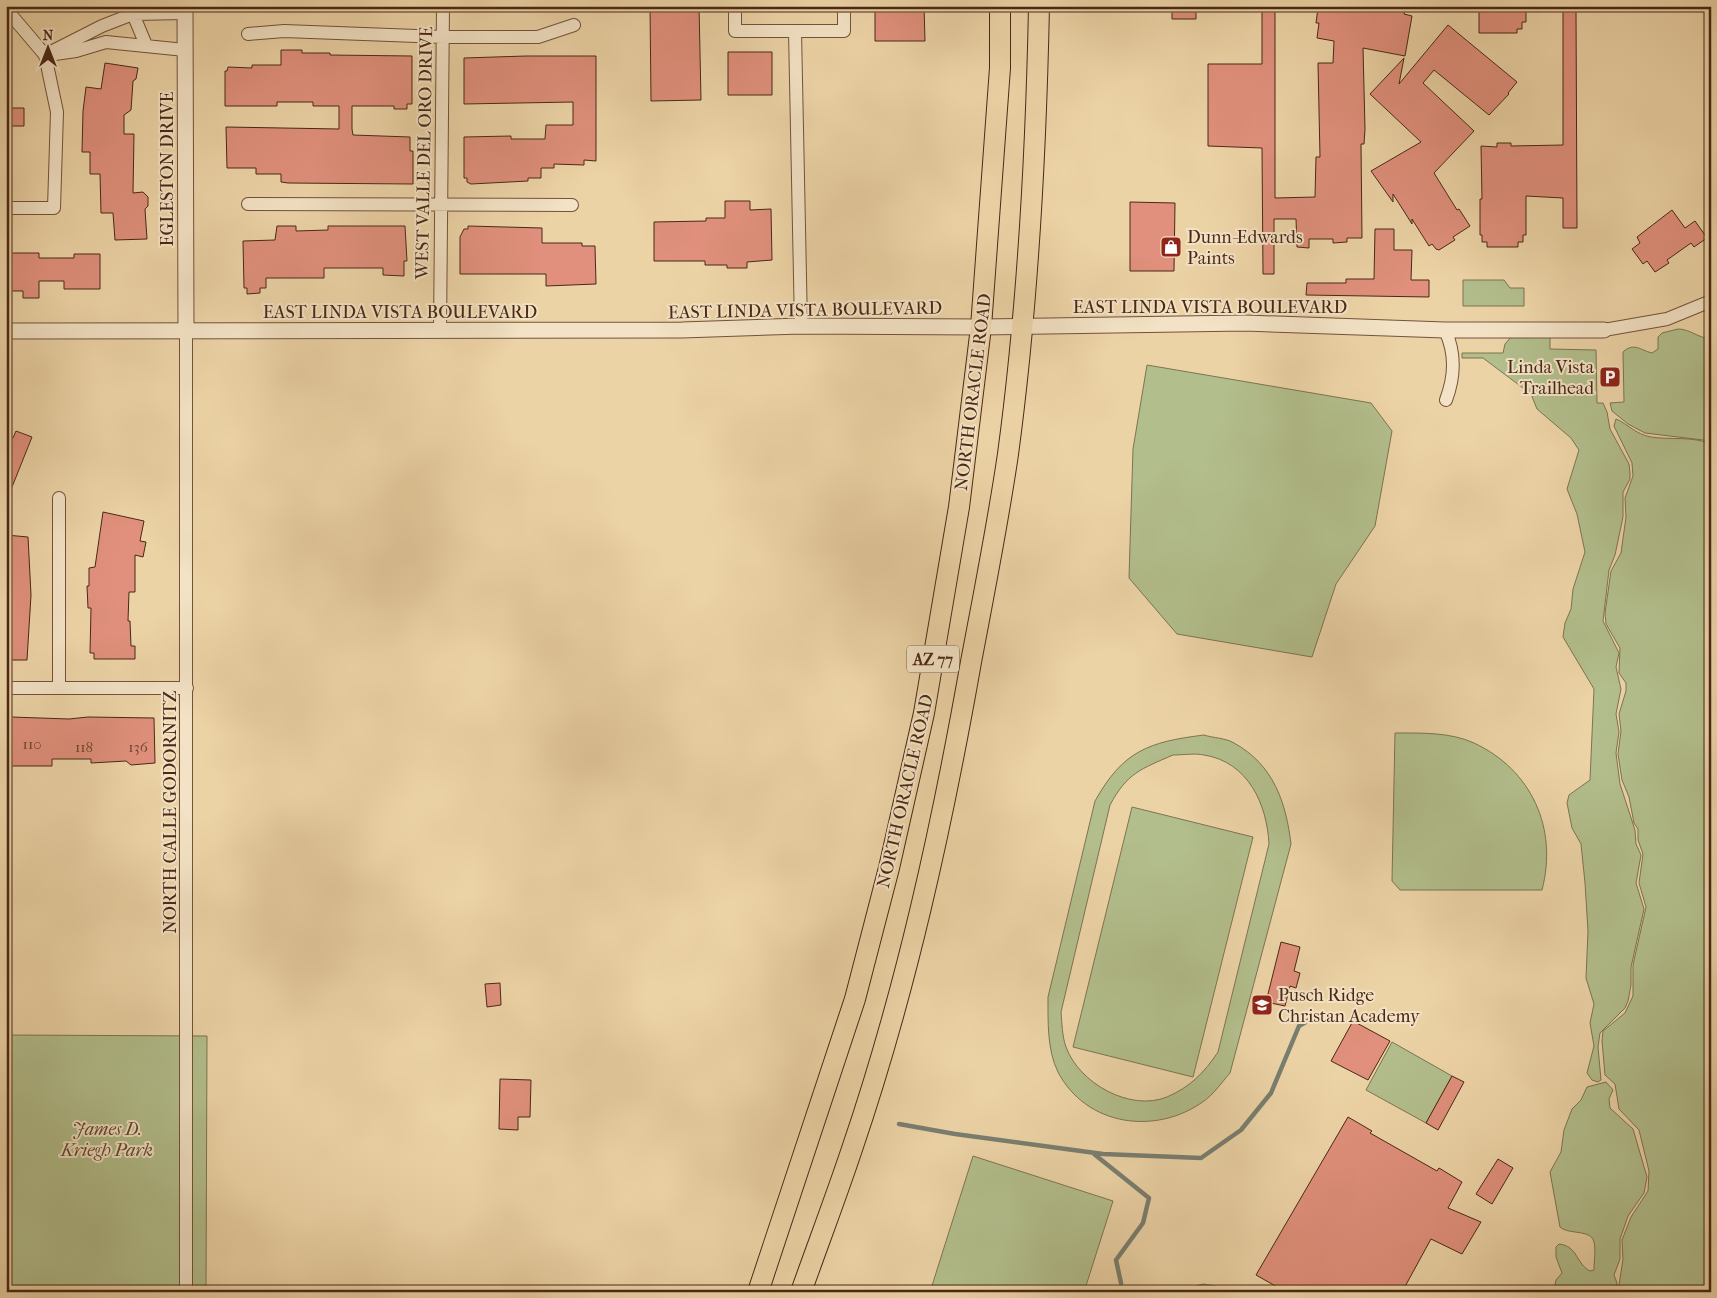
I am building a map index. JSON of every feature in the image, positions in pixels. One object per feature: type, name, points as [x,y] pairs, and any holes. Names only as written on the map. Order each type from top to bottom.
[{"type":"highway","name":"NORTH ORACLE ROAD","points":[[758,1292],[855,999],[889,868],[924,713],[959,507],[981,327],[999,88],[1000,6]]},
{"type":"highway","name":"AZ 77","points":[[801,1292],[853,1147],[896,1000],[931,866],[959,729],[1006,465],[1021,326],[1037,80],[1038,6]]},
{"type":"street","name":"WEST VALLE DEL ORO DRIVE","points":[[440,331],[443,6]]},
{"type":"street","points":[[735,6],[735,31],[844,31],[844,6]]},
{"type":"street","points":[[6,9],[45,55],[57,112],[54,208],[6,208]]},
{"type":"street","points":[[45,55],[137,10],[185,10]]},
{"type":"street","points":[[137,10],[146,45]]},
{"type":"street","name":"EGLESTON DRIVE","points":[[185,10],[186,332]]},
{"type":"street","points":[[248,34],[284,31],[443,37],[538,37],[574,25]]},
{"type":"street","points":[[795,31],[801,326]]},
{"type":"street","points":[[45,55],[76,51],[106,42],[185,50]]},
{"type":"street","points":[[248,204],[572,205]]},
{"type":"street","points":[[1604,330],[1666,319],[1711,300]]},
{"type":"street","name":"EAST LINDA VISTA BOULEVARD","points":[[6,331],[682,330],[801,326],[981,327],[1245,323],[1445,330],[1604,330]]},
{"type":"street","points":[[1445,330],[1453,348],[1453,382],[1446,400]]},
{"type":"street","name":"NORTH CALLE GODORNITZ","points":[[186,332],[186,1292]]},
{"type":"street","points":[[59,498],[59,688]]},
{"type":"street","points":[[6,688],[187,688]]},
{"type":"green space","points":[[1463,280],[1504,280],[1510,288],[1524,288],[1524,306],[1463,306]]},
{"type":"green space","points":[[1678,329],[1711,339],[1711,441],[1645,433],[1628,424],[1612,411],[1610,403],[1624,402],[1623,352],[1634,347],[1652,353],[1658,349],[1658,337],[1662,333]]},
{"type":"green space","points":[[1512,336],[1550,336],[1550,349],[1596,350],[1597,403],[1603,403],[1607,412],[1610,429],[1629,464],[1630,479],[1623,492],[1623,517],[1615,555],[1609,570],[1603,621],[1619,653],[1616,667],[1621,689],[1616,714],[1619,732],[1616,753],[1620,784],[1635,830],[1636,844],[1641,855],[1636,883],[1644,909],[1631,967],[1631,985],[1628,1001],[1625,1008],[1600,1033],[1598,1047],[1601,1080],[1598,1082],[1592,1080],[1587,1073],[1594,1046],[1590,1023],[1594,1004],[1586,978],[1588,931],[1581,844],[1572,828],[1567,803],[1569,795],[1590,780],[1594,689],[1563,637],[1565,623],[1571,609],[1573,589],[1585,552],[1577,514],[1567,489],[1579,450],[1571,438],[1537,409],[1531,394],[1483,358],[1462,358],[1462,353],[1503,353],[1505,344]]},
{"type":"green space","points":[[1147,365],[1371,403],[1392,431],[1375,526],[1336,584],[1312,657],[1177,634],[1129,578],[1133,449]]},
{"type":"green space","points":[[1616,419],[1645,436],[1697,440],[1711,444],[1711,1292],[1618,1292],[1623,1259],[1622,1240],[1631,1217],[1648,1191],[1649,1171],[1639,1130],[1619,1109],[1615,1084],[1605,1075],[1602,1041],[1603,1031],[1625,1013],[1633,996],[1633,965],[1646,907],[1639,883],[1643,854],[1638,840],[1638,829],[1634,823],[1629,797],[1622,780],[1618,754],[1621,731],[1619,714],[1626,691],[1626,683],[1619,673],[1620,648],[1606,624],[1605,613],[1611,571],[1621,553],[1626,517],[1625,498],[1633,476],[1632,463],[1614,426]]},
{"type":"green space","points":[[1395,733],[1435,734],[1465,739],[1494,755],[1511,769],[1525,785],[1536,804],[1543,824],[1546,845],[1546,867],[1542,890],[1400,890],[1392,881]]},
{"type":"green space","points":[[1204,735],[1227,740],[1248,752],[1259,762],[1276,786],[1286,814],[1291,844],[1230,1073],[1208,1098],[1185,1112],[1165,1119],[1123,1120],[1104,1114],[1086,1104],[1070,1090],[1058,1072],[1050,1045],[1048,997],[1095,801],[1105,784],[1127,760],[1152,746]],"holes":[[[1200,754],[1219,759],[1232,766],[1243,776],[1259,800],[1264,814],[1269,844],[1218,1052],[1202,1073],[1183,1089],[1153,1101],[1137,1101],[1108,1091],[1094,1083],[1082,1072],[1066,1047],[1061,1012],[1110,805],[1116,794],[1136,773],[1173,755]]]},
{"type":"green space","points":[[1132,807],[1253,837],[1193,1077],[1073,1047]]},
{"type":"green space","name":"James D. Kriegh Park","points":[[6,1035],[207,1036],[206,1292],[6,1292]]},
{"type":"green space","points":[[1392,1042],[1452,1076],[1426,1123],[1366,1090]]},
{"type":"green space","points":[[1606,1082],[1613,1090],[1609,1099],[1610,1108],[1633,1129],[1647,1177],[1644,1193],[1628,1216],[1620,1239],[1620,1259],[1614,1275],[1617,1283],[1616,1292],[1564,1292],[1555,1285],[1556,1280],[1562,1273],[1556,1257],[1556,1247],[1559,1244],[1570,1248],[1585,1268],[1590,1271],[1594,1270],[1595,1245],[1589,1235],[1560,1227],[1550,1172],[1561,1152],[1564,1130],[1572,1109],[1581,1100],[1587,1087]]},
{"type":"green space","points":[[973,1156],[1113,1201],[1084,1292],[930,1292]]},
{"type":"green space","points":[[1203,1284],[1250,1292],[1190,1292],[1196,1286]]},
{"type":"building","points":[[650,6],[699,6],[701,100],[651,101]]},
{"type":"building","points":[[875,6],[924,6],[925,41],[875,41]]},
{"type":"building","points":[[1172,6],[1196,6],[1196,19],[1172,19]]},
{"type":"building","points":[[1262,6],[1275,6],[1275,198],[1315,197],[1316,157],[1320,157],[1318,63],[1333,63],[1334,41],[1317,38],[1318,8],[1322,9],[1323,6],[1386,6],[1405,11],[1404,14],[1412,16],[1405,56],[1363,48],[1365,129],[1364,144],[1361,144],[1362,238],[1347,238],[1347,242],[1333,243],[1333,239],[1309,239],[1309,248],[1297,247],[1296,219],[1274,219],[1274,274],[1263,274],[1262,148],[1208,146],[1208,64],[1262,64]]},
{"type":"building","points":[[1482,6],[1526,6],[1526,22],[1522,22],[1522,29],[1517,29],[1517,33],[1479,33],[1479,11],[1482,11]]},
{"type":"building","points":[[1576,10],[1577,228],[1563,228],[1563,198],[1526,196],[1526,235],[1523,235],[1523,242],[1518,242],[1518,247],[1487,247],[1487,242],[1482,242],[1482,235],[1480,235],[1480,199],[1482,199],[1481,146],[1497,147],[1497,143],[1511,143],[1511,146],[1563,145],[1563,11]]},
{"type":"building","points":[[1448,25],[1517,82],[1509,94],[1489,115],[1434,70],[1423,83],[1474,131],[1434,173],[1457,210],[1459,209],[1470,226],[1453,237],[1455,240],[1439,250],[1432,244],[1429,246],[1393,194],[1393,202],[1371,171],[1421,142],[1370,94],[1404,58],[1399,84]]},
{"type":"building","points":[[281,50],[302,50],[302,53],[330,53],[330,55],[412,56],[412,104],[407,104],[407,109],[394,109],[394,106],[352,106],[352,129],[353,135],[410,137],[410,151],[413,151],[413,184],[288,183],[281,182],[281,174],[256,174],[256,168],[227,168],[226,127],[339,129],[339,106],[313,106],[313,102],[277,102],[277,106],[225,106],[225,71],[227,71],[228,67],[252,68],[252,65],[281,65]]},
{"type":"building","points":[[728,52],[772,52],[772,95],[728,95]]},
{"type":"building","points":[[596,56],[596,161],[584,160],[584,165],[554,164],[554,168],[541,168],[541,178],[528,178],[528,181],[471,184],[467,182],[467,178],[464,178],[464,137],[511,136],[511,139],[545,139],[546,125],[573,125],[573,102],[464,104],[464,58]]},
{"type":"building","points":[[105,63],[138,68],[136,79],[133,81],[131,110],[124,115],[124,134],[134,134],[133,193],[143,192],[148,197],[148,206],[145,209],[147,239],[115,240],[113,213],[101,213],[100,174],[90,174],[90,152],[82,152],[83,111],[86,87],[101,89]]},
{"type":"building","points":[[6,108],[24,108],[24,126],[6,126]]},
{"type":"building","points":[[725,201],[750,201],[750,210],[771,209],[772,260],[747,262],[747,268],[727,268],[727,265],[705,265],[705,261],[654,261],[654,222],[706,221],[706,218],[725,218]]},
{"type":"building","points":[[1130,202],[1175,203],[1174,271],[1130,271]]},
{"type":"building","points":[[1672,210],[1685,228],[1695,221],[1707,238],[1694,247],[1691,243],[1667,260],[1669,263],[1655,272],[1647,261],[1643,264],[1632,249],[1640,243],[1637,237]]},
{"type":"building","points":[[277,226],[296,226],[296,231],[328,230],[328,226],[405,226],[407,261],[404,261],[404,276],[383,275],[383,268],[324,268],[324,278],[266,278],[266,288],[260,288],[260,293],[247,294],[247,288],[244,288],[243,241],[275,240]]},
{"type":"building","points":[[468,226],[542,228],[542,243],[582,243],[582,246],[595,246],[596,284],[546,286],[546,274],[460,274],[460,237],[464,229],[468,229]]},
{"type":"building","points":[[1375,229],[1394,229],[1394,250],[1412,250],[1411,280],[1429,280],[1429,297],[1306,295],[1307,283],[1346,283],[1346,279],[1374,279]]},
{"type":"building","points":[[6,253],[39,253],[39,258],[74,258],[74,254],[100,254],[100,289],[64,289],[64,281],[39,281],[39,298],[23,298],[23,291],[6,291]]},
{"type":"building","points":[[16,431],[32,437],[8,497],[6,435],[13,438]]},
{"type":"building","points":[[103,512],[144,521],[140,541],[146,542],[143,557],[135,555],[135,592],[129,592],[128,621],[130,621],[131,646],[135,646],[135,659],[94,659],[94,653],[90,653],[91,608],[88,608],[87,586],[89,586],[89,568],[95,567]]},
{"type":"building","points":[[6,535],[28,537],[31,595],[27,660],[6,660]]},
{"type":"building","points":[[11,717],[69,719],[88,717],[154,718],[155,763],[131,765],[126,761],[91,763],[91,759],[52,759],[52,766],[11,766]]},
{"type":"building","points":[[1281,942],[1300,947],[1294,971],[1300,973],[1296,988],[1290,986],[1285,1006],[1266,1002]]},
{"type":"building","points":[[500,983],[501,1005],[487,1007],[485,984]]},
{"type":"building","points":[[1353,1021],[1390,1041],[1368,1080],[1331,1061]]},
{"type":"building","points":[[1452,1076],[1464,1082],[1438,1130],[1426,1123]]},
{"type":"building","points":[[500,1079],[531,1080],[530,1117],[518,1117],[518,1130],[499,1129]]},
{"type":"building","points":[[1348,1117],[1372,1131],[1370,1133],[1437,1171],[1439,1168],[1462,1182],[1448,1208],[1481,1222],[1462,1254],[1431,1239],[1402,1292],[1286,1292],[1256,1275]]},
{"type":"building","points":[[1498,1159],[1513,1168],[1492,1204],[1476,1194]]},
{"type":"waterway","points":[[899,1124],[955,1134],[1103,1154],[1201,1158],[1241,1130],[1271,1093],[1299,1026],[1311,1019]]},
{"type":"waterway","points":[[1094,1154],[1149,1198],[1143,1223],[1116,1260],[1121,1283]]},
{"type":"place","name":"Dunn-Edwards Paints","points":[[1171,247]]},
{"type":"place","name":"Linda Vista Trailhead","points":[[1610,377]]},
{"type":"place","name":"Pusch Ridge Christan Academy","points":[[1262,1005]]}]
